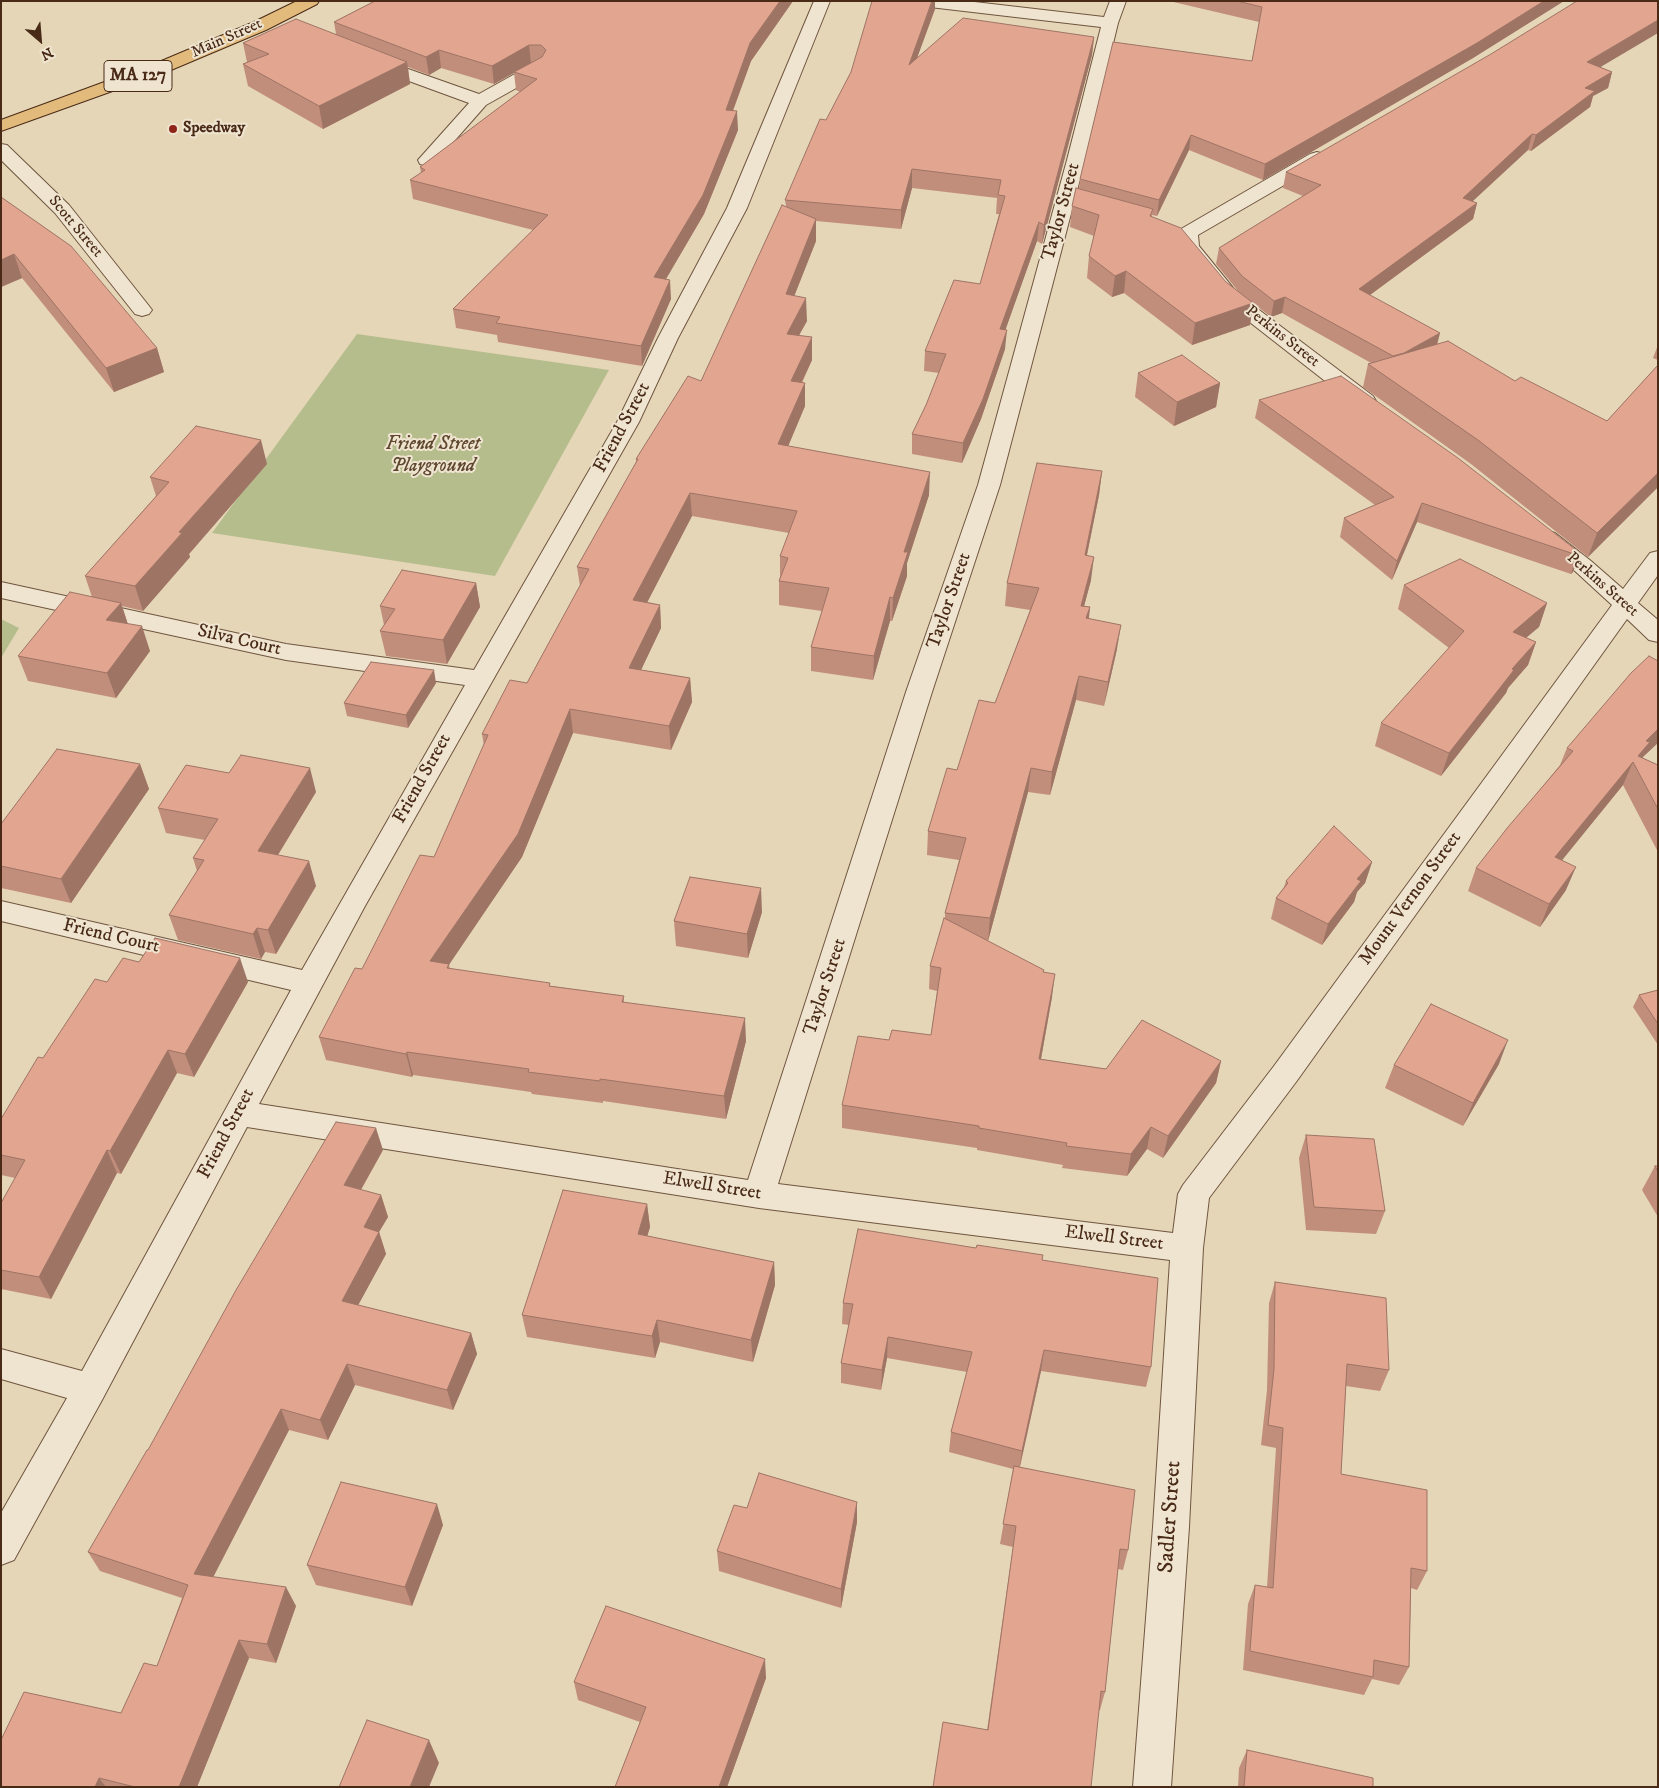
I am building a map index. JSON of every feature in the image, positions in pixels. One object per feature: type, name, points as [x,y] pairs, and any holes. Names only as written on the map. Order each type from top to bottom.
[{"type":"main road","name":"Main Street","points":[[1,126],[165,66],[311,1]]},
{"type":"street","name":"Friend Street","points":[[1,1548],[90,1389],[309,984],[480,679],[628,422],[668,338],[737,208],[822,1]]},
{"type":"street","points":[[921,1],[1114,12]]},
{"type":"street","name":"Taylor Street","points":[[759,1195],[919,692],[989,485],[1075,202],[1114,12]]},
{"type":"street","points":[[271,20],[298,30]]},
{"type":"street","points":[[357,55],[480,101]]},
{"type":"street","points":[[427,160],[480,101],[536,69]]},
{"type":"street","name":"Scott Street","points":[[1,149],[62,209],[142,310]]},
{"type":"street","name":"Perkins Street","points":[[1331,150],[1178,230],[1189,248],[1231,298],[1382,413]]},
{"type":"street","name":"Perkins Street","points":[[1530,524],[1582,566],[1658,634]]},
{"type":"street","name":"Mount Vernon Street","points":[[1187,1248],[1194,1194],[1290,1066],[1658,558]]},
{"type":"street","name":"Silva Court","points":[[1,590],[286,652],[480,679]]},
{"type":"street","name":"Friend Court","points":[[1,911],[309,984]]},
{"type":"street","name":"Elwell Street","points":[[238,1113],[759,1195],[1187,1248]]},
{"type":"street","name":"Sadler Street","points":[[1152,1787],[1171,1527],[1187,1248]]},
{"type":"street","points":[[1,1364],[90,1389]]},
{"type":"green space","name":"Friend Street Playground","points":[[357,334],[609,370],[495,576],[212,533]]},
{"type":"green space","points":[[1,619],[19,628],[1,658]]},
{"type":"building","points":[[375,1],[780,1],[750,43],[726,110],[737,111],[703,195],[654,277],[670,280],[641,346],[496,323],[500,317],[453,309],[548,215],[410,180],[425,170],[420,167],[537,79],[514,72],[542,57],[546,50],[541,45],[529,45],[492,66],[439,50],[426,57],[334,22]]},
{"type":"building","points":[[872,1],[932,1],[909,65],[963,18],[1094,37],[1044,225],[1039,222],[1000,329],[1007,330],[983,399],[963,443],[912,434],[926,405],[946,354],[925,351],[954,280],[980,284],[1005,196],[998,195],[1001,180],[912,169],[901,210],[785,200],[820,119],[826,120],[851,72]]},
{"type":"building","points":[[1237,1],[1544,1],[1477,43],[1265,164],[1191,135],[1159,200],[1080,179],[1113,42],[1252,61],[1262,7]]},
{"type":"building","points":[[1577,1],[1658,1],[1658,20],[1587,62],[1612,72],[1585,88],[1595,91],[1536,135],[1532,134],[1463,198],[1477,203],[1359,289],[1440,333],[1404,353],[1393,356],[1285,297],[1274,301],[1242,276],[1219,248],[1321,185],[1286,172],[1491,54]]},
{"type":"building","points":[[296,19],[407,62],[319,106],[243,64],[269,54],[243,43]]},
{"type":"building","points":[[1076,188],[1153,209],[1150,216],[1181,228],[1226,282],[1253,303],[1195,323],[1126,271],[1115,276],[1089,256],[1099,215],[1072,206]]},
{"type":"building","points":[[1,197],[71,246],[157,348],[106,368],[14,254],[1,260]]},
{"type":"building","points":[[782,205],[816,219],[786,294],[806,298],[787,334],[812,337],[791,381],[805,383],[778,444],[930,472],[904,552],[908,552],[893,598],[890,597],[874,656],[811,647],[829,588],[779,581],[788,558],[780,556],[797,511],[690,493],[633,600],[660,605],[629,668],[690,678],[669,726],[570,709],[518,834],[430,961],[449,964],[447,968],[550,983],[549,986],[624,996],[622,1002],[745,1018],[724,1096],[600,1079],[600,1081],[528,1072],[529,1069],[407,1052],[406,1054],[319,1037],[355,968],[362,969],[420,855],[434,857],[488,735],[482,734],[510,680],[527,683],[589,569],[577,567],[638,459],[636,459],[688,376],[701,381]]},
{"type":"building","points":[[1448,341],[1515,381],[1521,377],[1607,421],[1658,365],[1658,473],[1597,533],[1478,440],[1368,364]]},
{"type":"building","points":[[1182,355],[1220,383],[1177,402],[1138,373]]},
{"type":"building","points":[[1341,376],[1458,458],[1580,553],[1577,555],[1422,503],[1397,561],[1344,518],[1394,497],[1259,400]]},
{"type":"building","points":[[196,426],[261,440],[179,532],[182,533],[135,586],[85,576],[169,482],[150,477]]},
{"type":"building","points":[[1037,463],[1102,471],[1085,555],[1094,557],[1081,606],[1090,607],[1086,618],[1121,625],[1108,682],[1079,676],[1052,772],[1031,768],[990,918],[945,913],[966,838],[928,831],[947,768],[957,770],[979,700],[995,703],[1039,588],[1007,583]]},
{"type":"building","points":[[1460,559],[1547,603],[1513,632],[1536,642],[1512,669],[1514,670],[1449,753],[1381,723],[1464,631],[1404,585]]},
{"type":"building","points":[[402,570],[476,583],[443,640],[380,631],[395,609],[380,606]]},
{"type":"building","points":[[70,592],[121,603],[106,620],[142,626],[107,673],[18,656]]},
{"type":"building","points":[[1649,656],[1658,661],[1658,729],[1646,741],[1650,742],[1638,756],[1658,765],[1658,809],[1633,762],[1555,857],[1576,867],[1549,904],[1476,868],[1508,827],[1573,751],[1567,748],[1631,673]]},
{"type":"building","points":[[371,662],[434,670],[406,715],[344,703]]},
{"type":"building","points":[[57,749],[140,764],[61,879],[1,866],[1,824]]},
{"type":"building","points":[[241,755],[310,768],[258,851],[309,861],[268,930],[257,928],[253,934],[169,915],[204,860],[193,858],[218,819],[158,808],[186,765],[229,773]]},
{"type":"building","points":[[1334,826],[1372,862],[1357,879],[1361,881],[1328,924],[1276,898],[1288,883],[1286,881]]},
{"type":"building","points":[[690,877],[761,888],[747,934],[674,921]]},
{"type":"building","points":[[944,918],[1044,970],[1043,972],[1055,974],[1039,1059],[1106,1069],[1142,1020],[1221,1061],[1168,1136],[1151,1127],[1131,1154],[1066,1146],[1067,1143],[979,1128],[979,1126],[842,1105],[858,1036],[889,1040],[892,1030],[931,1035],[941,968],[930,966]]},
{"type":"building","points":[[155,938],[240,958],[185,1054],[168,1050],[110,1151],[107,1150],[39,1277],[1,1270],[1,1203],[25,1160],[1,1155],[1,1119],[38,1057],[43,1058],[95,979],[107,982],[123,958],[139,962]]},
{"type":"building","points":[[1658,990],[1658,1024],[1639,995]]},
{"type":"building","points":[[1431,1004],[1508,1040],[1473,1103],[1394,1065]]},
{"type":"building","points":[[336,1122],[376,1128],[344,1185],[381,1195],[364,1227],[379,1232],[342,1301],[471,1333],[447,1390],[347,1364],[320,1420],[281,1409],[194,1574],[286,1587],[267,1644],[239,1640],[179,1787],[135,1787],[99,1778],[95,1787],[1,1787],[1,1740],[24,1692],[121,1713],[144,1663],[157,1666],[188,1585],[88,1552],[148,1450],[236,1290]]},
{"type":"building","points":[[1306,1135],[1374,1139],[1385,1211],[1314,1207]]},
{"type":"building","points":[[563,1190],[647,1204],[638,1234],[774,1262],[751,1340],[657,1320],[652,1336],[522,1315]]},
{"type":"building","points":[[858,1229],[976,1248],[977,1245],[1043,1255],[1042,1260],[1158,1278],[1151,1367],[1044,1350],[1022,1451],[951,1432],[972,1352],[888,1337],[882,1370],[841,1363],[853,1304],[843,1303]]},
{"type":"building","points":[[1275,1282],[1386,1298],[1389,1370],[1347,1364],[1341,1474],[1427,1490],[1427,1571],[1411,1568],[1409,1667],[1374,1660],[1373,1677],[1250,1651],[1255,1585],[1273,1588],[1283,1428],[1268,1425],[1274,1369]]},
{"type":"building","points":[[1014,1466],[1135,1490],[1128,1550],[1120,1549],[1105,1692],[1101,1691],[1091,1787],[933,1787],[943,1722],[988,1730],[1016,1526],[1003,1524]]},
{"type":"building","points":[[759,1473],[857,1502],[841,1589],[717,1551],[734,1505],[747,1508]]},
{"type":"building","points":[[341,1482],[437,1504],[405,1587],[307,1565]]},
{"type":"building","points":[[606,1606],[765,1659],[719,1787],[615,1787],[646,1707],[574,1682]]},
{"type":"building","points":[[367,1720],[429,1740],[410,1787],[339,1787]]},
{"type":"building","points":[[1247,1750],[1373,1778],[1373,1787],[1244,1787]]},
{"type":"place","name":"Speedway","points":[[173,129]]}]
